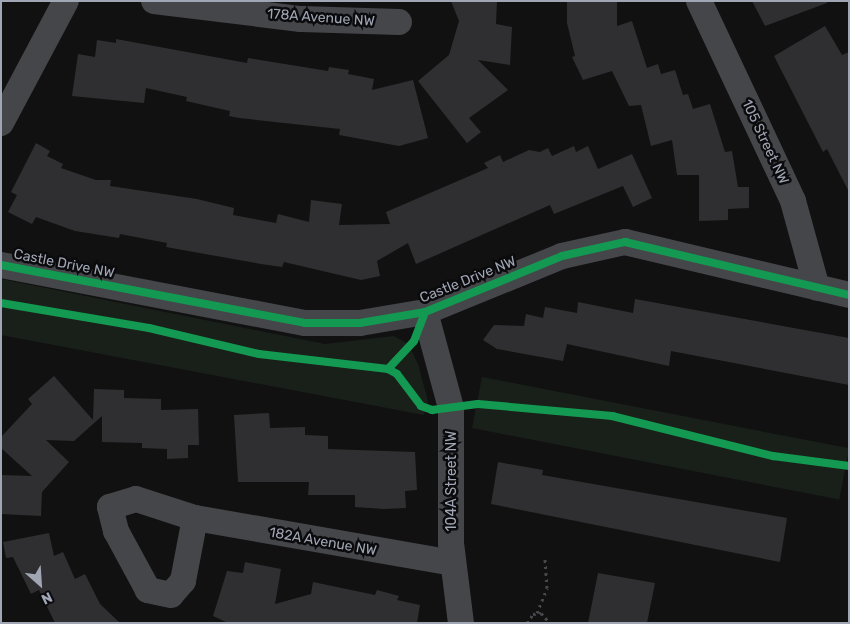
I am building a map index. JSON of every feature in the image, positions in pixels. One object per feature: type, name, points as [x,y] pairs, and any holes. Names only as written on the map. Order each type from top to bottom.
[{"type":"street","points":[[1,123],[66,1]]},
{"type":"street","name":"178A Avenue NW","points":[[154,1],[301,19],[399,22]]},
{"type":"street","name":"105 Street NW","points":[[699,1],[793,201],[817,288]]},
{"type":"street","name":"Castle Drive NW","points":[[1,265],[305,323],[360,323],[425,312],[562,256],[625,242],[849,296]]},
{"type":"street","name":"104A Street NW","points":[[425,312],[451,408],[453,563],[461,623]]},
{"type":"street","name":"182A Avenue NW","points":[[195,518],[453,563]]},
{"type":"path","points":[[527,623],[537,613],[547,588],[545,558]]},
{"type":"path","points":[[537,613],[544,614],[550,623]]},
{"type":"shaded area","points":[[1,279],[325,344],[394,336],[408,344],[418,364],[428,401],[424,415],[1,335]]},
{"type":"shaded area","points":[[482,377],[849,448],[839,499],[472,428]]},
{"type":"building","points":[[451,1],[497,1],[496,24],[512,27],[510,65],[478,60],[508,90],[469,118],[481,132],[467,143],[418,81],[449,55],[459,21]]},
{"type":"building","points":[[567,1],[617,1],[617,26],[632,21],[647,68],[658,64],[661,74],[675,70],[683,95],[688,94],[693,109],[710,104],[725,152],[732,151],[738,187],[749,187],[749,208],[728,209],[728,220],[699,221],[699,175],[677,175],[672,140],[651,146],[641,105],[629,106],[612,71],[583,80],[572,57],[575,56],[567,23]]},
{"type":"building","points":[[752,1],[827,1],[827,3],[765,26]]},
{"type":"building","points":[[825,26],[842,55],[849,52],[849,192],[827,149],[823,152],[774,56]]},
{"type":"building","points":[[116,39],[247,63],[248,58],[328,71],[329,67],[349,70],[348,74],[374,79],[372,90],[413,80],[428,138],[399,146],[339,135],[340,129],[239,118],[229,116],[230,111],[186,101],[187,97],[146,88],[144,103],[72,96],[78,54],[95,57],[97,40],[116,43]]},
{"type":"building","points":[[36,143],[50,151],[47,156],[63,164],[61,168],[96,180],[111,180],[110,186],[197,199],[234,208],[233,215],[276,223],[278,214],[309,222],[311,200],[342,204],[339,225],[390,224],[386,212],[488,168],[484,163],[500,155],[503,162],[529,150],[540,152],[548,148],[552,156],[574,146],[576,152],[588,146],[598,169],[632,154],[652,198],[633,207],[623,186],[554,214],[550,205],[416,264],[408,243],[377,261],[380,276],[361,280],[284,262],[282,267],[261,264],[166,247],[167,243],[120,234],[119,238],[75,231],[36,217],[32,224],[8,212],[17,195],[11,192]]},
{"type":"building","points":[[635,299],[849,338],[849,385],[671,351],[669,366],[567,344],[563,361],[497,349],[483,340],[494,325],[524,326],[526,314],[543,318],[545,307],[577,313],[578,302],[633,313]]},
{"type":"building","points":[[54,376],[93,420],[94,389],[124,390],[124,398],[161,399],[161,410],[198,409],[199,445],[188,445],[188,458],[167,459],[167,449],[142,448],[142,443],[102,442],[102,416],[74,441],[46,440],[69,462],[42,492],[41,516],[1,514],[1,475],[32,476],[1,448],[1,437],[32,404],[28,399]]},
{"type":"building","points":[[269,413],[270,428],[305,427],[305,435],[328,436],[328,449],[415,452],[417,490],[405,491],[406,508],[384,509],[355,507],[355,495],[308,495],[309,482],[238,482],[234,415]]},
{"type":"building","points":[[498,462],[543,470],[542,475],[787,518],[780,562],[491,504]]},
{"type":"building","points":[[49,533],[54,556],[63,552],[75,579],[85,574],[100,604],[120,623],[55,623],[39,590],[31,594],[13,557],[6,558],[3,542]]},
{"type":"building","points":[[245,562],[281,569],[275,604],[311,594],[313,582],[375,595],[377,590],[399,596],[397,600],[420,605],[417,623],[228,623],[213,616],[227,571],[243,573]]},
{"type":"building","points":[[598,573],[655,583],[647,623],[588,623]]},
{"type":"cycle path","points":[[1,265],[305,323],[360,323],[425,312],[562,256],[625,242],[849,295]]},
{"type":"cycle path","points":[[1,303],[149,328],[259,354],[388,369],[397,374],[421,406],[432,410],[478,404],[612,416],[773,456],[849,466]]},
{"type":"cycle path","points":[[388,369],[414,341],[425,312]]}]
